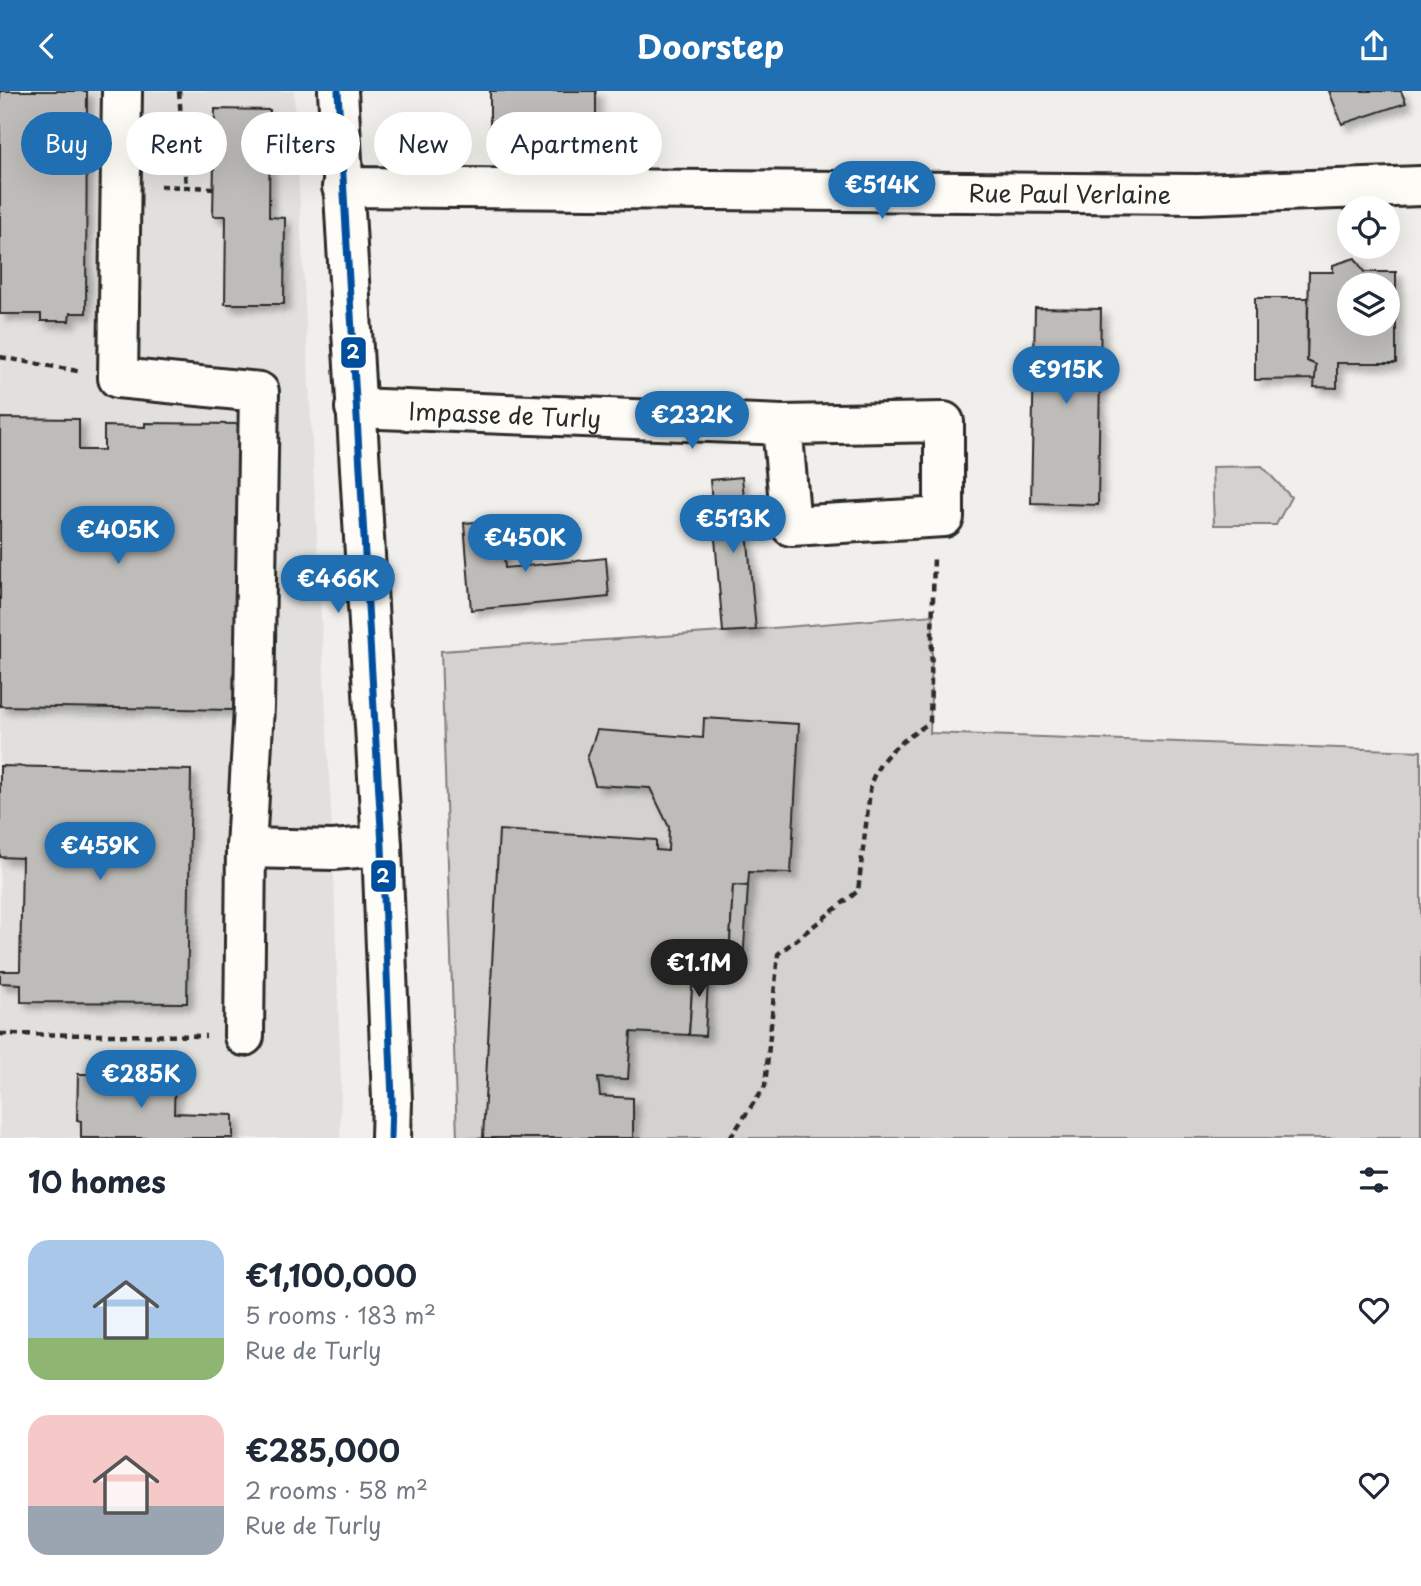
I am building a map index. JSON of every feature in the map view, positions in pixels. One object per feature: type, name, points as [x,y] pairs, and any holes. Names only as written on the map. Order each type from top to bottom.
[{"type":"street","points":[[122,91],[118,379],[260,392],[254,707],[246,848],[244,1036]]},
{"type":"street","points":[[338,91],[382,846],[392,1100],[391,1138]]},
{"type":"street","name":"Rue Paul Verlaine","points":[[342,187],[1198,194],[1421,186]]},
{"type":"street","name":"Impasse de Turly","points":[[355,408],[782,425],[944,422],[944,517],[934,517]]},
{"type":"street","points":[[782,425],[791,526],[934,517]]},
{"type":"street","points":[[246,848],[333,850],[382,846]]},
{"type":"path","points":[[179,91],[186,187]]},
{"type":"path","points":[[121,185],[213,188]]},
{"type":"path","points":[[0,357],[118,379]]},
{"type":"path","points":[[730,1138],[765,1086],[778,954],[858,891],[872,783],[877,767],[892,750],[930,722],[934,517]]},
{"type":"path","points":[[0,1034],[244,1036]]},
{"type":"shaded area","points":[[0,91],[294,91],[295,112],[241,112],[241,175],[298,175],[333,850],[341,1088],[340,1138],[0,1138]]},
{"type":"shaded area","points":[[1262,466],[1291,497],[1276,525],[1214,525],[1212,467]]},
{"type":"shaded area","points":[[933,615],[930,733],[1421,751],[1421,1138],[457,1138],[441,651]]},
{"type":"building","points":[[0,91],[87,91],[87,112],[21,112],[21,175],[87,175],[86,313],[70,313],[69,321],[41,321],[41,314],[0,314]]},
{"type":"building","points":[[490,91],[596,91],[596,112],[490,112]]},
{"type":"building","points":[[1329,91],[1401,91],[1406,103],[1342,124]]},
{"type":"building","points":[[215,109],[270,110],[241,112],[241,175],[269,175],[269,217],[285,218],[284,304],[225,304],[226,216],[213,216],[214,175],[227,175],[227,112],[215,112]]},
{"type":"building","points":[[1356,259],[1364,272],[1396,272],[1337,273],[1337,336],[1396,336],[1396,363],[1337,363],[1337,388],[1314,387],[1316,365],[1307,361],[1309,272],[1333,272],[1333,265]]},
{"type":"building","points":[[1255,298],[1308,298],[1307,361],[1316,365],[1315,379],[1255,380]]},
{"type":"building","points":[[1035,308],[1101,309],[1098,505],[1031,503]]},
{"type":"building","points":[[0,418],[79,419],[79,450],[104,450],[104,426],[145,427],[145,423],[239,424],[234,710],[0,706]]},
{"type":"building","points":[[742,477],[756,630],[723,632],[710,480]]},
{"type":"building","points":[[501,520],[505,568],[606,558],[609,597],[471,610],[464,523]]},
{"type":"building","points":[[704,718],[799,724],[791,873],[749,872],[748,886],[733,885],[729,962],[694,961],[689,1035],[631,1032],[628,1079],[598,1078],[600,1096],[633,1098],[633,1138],[483,1138],[499,830],[656,840],[656,850],[668,851],[669,827],[650,788],[595,785],[587,759],[597,730],[703,738]]},
{"type":"building","points":[[0,766],[191,770],[187,1003],[21,1002],[21,984],[0,983],[0,971],[20,971],[22,858],[0,857]]},
{"type":"building","points":[[733,885],[748,886],[743,962],[729,962]]},
{"type":"building","points":[[694,961],[709,962],[705,1036],[689,1035]]},
{"type":"building","points":[[78,1074],[175,1074],[174,1113],[233,1115],[233,1138],[81,1138],[81,1121],[77,1120]]},
{"type":"transit line","name":"2","points":[[338,91],[382,846],[392,1100],[391,1138]]}]
